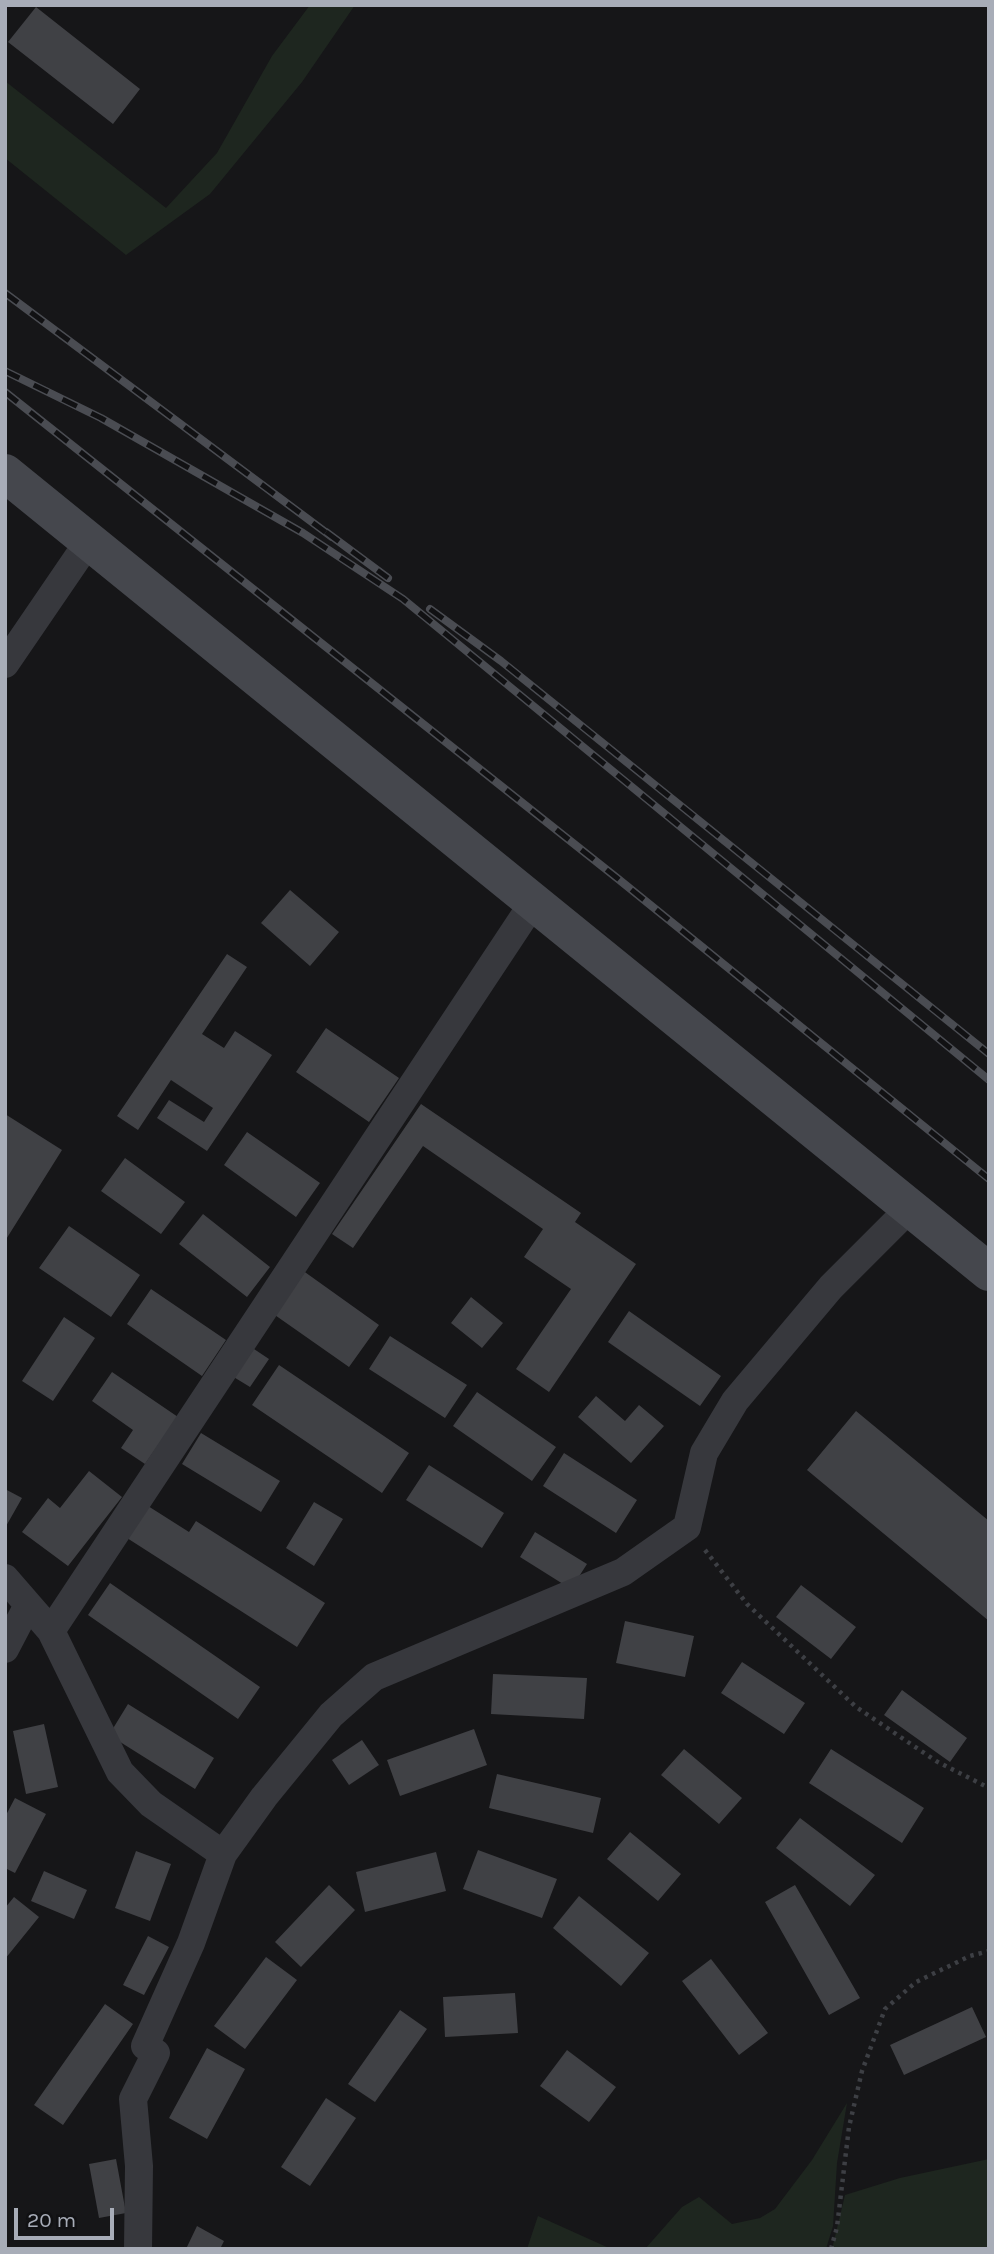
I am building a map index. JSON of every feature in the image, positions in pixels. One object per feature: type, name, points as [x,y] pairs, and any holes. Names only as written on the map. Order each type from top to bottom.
[{"type":"main road","points":[[5,473],[989,1272]]},
{"type":"street","points":[[5,664],[89,541]]},
{"type":"street","points":[[51,1631],[533,903]]},
{"type":"street","points":[[138,2249],[139,2166],[133,2099],[156,2053],[145,2046],[191,1943],[223,1854],[264,1797],[331,1716],[374,1677],[623,1572],[687,1527],[704,1453],[735,1401],[831,1287],[910,1208]]},
{"type":"street","points":[[5,1578],[51,1631],[120,1772],[151,1804],[223,1854]]},
{"type":"street","points":[[5,1649],[28,1605]]},
{"type":"path","points":[[687,1527],[747,1604],[856,1707],[936,1761],[989,1788]]},
{"type":"path","points":[[831,2249],[837,2227],[849,2127],[862,2071],[885,2009],[916,1982],[970,1956],[989,1951]]},
{"type":"shaded area","points":[[310,5],[355,5],[302,82],[210,194],[126,255],[5,158],[5,81],[166,208],[217,153],[272,56]]},
{"type":"shaded area","points":[[847,2103],[837,2163],[833,2226],[826,2249],[645,2249],[682,2207],[699,2197],[732,2224],[760,2218],[775,2209],[812,2160]]},
{"type":"shaded area","points":[[989,2159],[989,2249],[832,2249],[845,2195],[900,2178]]},
{"type":"shaded area","points":[[538,2216],[609,2248],[625,2249],[527,2249]]},
{"type":"building","points":[[36,7],[140,89],[113,124],[8,42]]},
{"type":"building","points":[[290,890],[339,932],[310,966],[261,923]]},
{"type":"building","points":[[227,954],[247,967],[202,1034],[224,1048],[235,1031],[272,1055],[207,1151],[157,1118],[169,1100],[204,1122],[213,1108],[171,1080],[138,1130],[117,1116]]},
{"type":"building","points":[[326,1028],[399,1078],[369,1122],[296,1072]]},
{"type":"building","points":[[421,1104],[581,1213],[575,1222],[636,1264],[549,1392],[516,1369],[571,1289],[524,1257],[543,1229],[423,1146],[353,1248],[332,1234]]},
{"type":"building","points":[[5,1114],[62,1150],[5,1241]]},
{"type":"building","points":[[247,1132],[320,1183],[296,1217],[224,1165]]},
{"type":"building","points":[[125,1158],[185,1202],[161,1234],[101,1191]]},
{"type":"building","points":[[203,1214],[270,1267],[247,1297],[179,1244]]},
{"type":"building","points":[[69,1226],[140,1275],[111,1317],[39,1268]]},
{"type":"building","points":[[302,1270],[379,1325],[349,1367],[272,1313]]},
{"type":"building","points":[[151,1289],[226,1340],[202,1376],[127,1324]]},
{"type":"building","points":[[471,1297],[503,1323],[482,1348],[451,1323]]},
{"type":"building","points":[[629,1311],[721,1376],[700,1406],[608,1342]]},
{"type":"building","points":[[64,1317],[95,1338],[53,1401],[22,1381]]},
{"type":"building","points":[[390,1336],[467,1385],[445,1418],[369,1369]]},
{"type":"building","points":[[251,1347],[269,1359],[250,1387],[232,1376]]},
{"type":"building","points":[[279,1365],[409,1453],[382,1493],[252,1405]]},
{"type":"building","points":[[112,1372],[178,1417],[145,1464],[121,1448],[133,1430],[92,1401]]},
{"type":"building","points":[[477,1392],[556,1447],[532,1481],[453,1426]]},
{"type":"building","points":[[596,1396],[625,1421],[639,1405],[664,1426],[631,1463],[578,1417]]},
{"type":"building","points":[[856,1411],[989,1521],[989,1621],[807,1470]]},
{"type":"building","points":[[201,1433],[280,1481],[261,1512],[182,1464]]},
{"type":"building","points":[[564,1453],[637,1500],[616,1533],[543,1486]]},
{"type":"building","points":[[429,1465],[504,1513],[482,1548],[406,1500]]},
{"type":"building","points":[[89,1471],[122,1497],[68,1566],[22,1532],[48,1498],[60,1508]]},
{"type":"building","points":[[5,1489],[22,1498],[5,1528]]},
{"type":"building","points":[[314,1502],[343,1519],[314,1566],[286,1548]]},
{"type":"building","points":[[148,1506],[189,1532],[196,1521],[325,1603],[297,1647],[127,1538]]},
{"type":"building","points":[[535,1532],[587,1564],[571,1589],[520,1557]]},
{"type":"building","points":[[110,1583],[260,1687],[238,1719],[88,1615]]},
{"type":"building","points":[[801,1585],[856,1627],[831,1659],[776,1617]]},
{"type":"building","points":[[625,1621],[694,1636],[685,1677],[616,1663]]},
{"type":"building","points":[[742,1662],[805,1703],[784,1734],[721,1693]]},
{"type":"building","points":[[493,1674],[587,1678],[584,1719],[491,1714]]},
{"type":"building","points":[[902,1690],[967,1738],[950,1762],[884,1715]]},
{"type":"building","points":[[128,1704],[214,1758],[195,1789],[109,1735]]},
{"type":"building","points":[[44,1724],[58,1787],[26,1794],[13,1731]]},
{"type":"building","points":[[474,1729],[487,1765],[400,1796],[387,1760]]},
{"type":"building","points":[[362,1740],[379,1765],[349,1785],[332,1760]]},
{"type":"building","points":[[684,1749],[742,1798],[719,1824],[661,1775]]},
{"type":"building","points":[[831,1749],[924,1808],[902,1843],[809,1783]]},
{"type":"building","points":[[497,1774],[601,1798],[593,1833],[489,1808]]},
{"type":"building","points":[[15,1798],[46,1814],[15,1873],[5,1868],[5,1817]]},
{"type":"building","points":[[800,1818],[875,1875],[850,1906],[776,1848]]},
{"type":"building","points":[[630,1832],[681,1874],[658,1901],[607,1859]]},
{"type":"building","points":[[478,1850],[557,1879],[542,1918],[463,1889]]},
{"type":"building","points":[[136,1851],[171,1864],[150,1921],[115,1908]]},
{"type":"building","points":[[436,1852],[446,1891],[365,1912],[356,1872]]},
{"type":"building","points":[[44,1871],[87,1890],[74,1919],[31,1901]]},
{"type":"building","points":[[329,1885],[355,1910],[301,1967],[275,1942]]},
{"type":"building","points":[[795,1885],[860,1998],[829,2015],[765,1902]]},
{"type":"building","points":[[579,1896],[649,1953],[621,1986],[553,1928]]},
{"type":"building","points":[[14,1897],[39,1917],[5,1959],[5,1908]]},
{"type":"building","points":[[148,1936],[169,1947],[144,1995],[123,1985]]},
{"type":"building","points":[[266,1957],[297,1980],[245,2049],[214,2026]]},
{"type":"building","points":[[711,1959],[768,2033],[739,2055],[682,1981]]},
{"type":"building","points":[[515,1993],[518,2033],[445,2037],[443,1997]]},
{"type":"building","points":[[105,2004],[133,2024],[63,2125],[34,2105]]},
{"type":"building","points":[[972,2007],[986,2037],[904,2075],[890,2045]]},
{"type":"building","points":[[400,2010],[427,2029],[375,2102],[348,2084]]},
{"type":"building","points":[[207,2048],[245,2069],[207,2139],[169,2118]]},
{"type":"building","points":[[567,2050],[616,2087],[589,2122],[540,2086]]},
{"type":"building","points":[[326,2098],[356,2118],[310,2186],[281,2167]]},
{"type":"building","points":[[116,2159],[126,2213],[99,2218],[89,2164]]},
{"type":"building","points":[[197,2226],[224,2241],[220,2249],[186,2249]]},
{"type":"railway","points":[[5,293],[332,537]]},
{"type":"railway","points":[[5,371],[101,418],[303,533],[403,599],[989,1080]]},
{"type":"railway","points":[[5,392],[617,878],[989,1179]]},
{"type":"railway","points":[[326,532],[388,578]]},
{"type":"railway","points":[[430,609],[501,661],[989,1054]]}]
